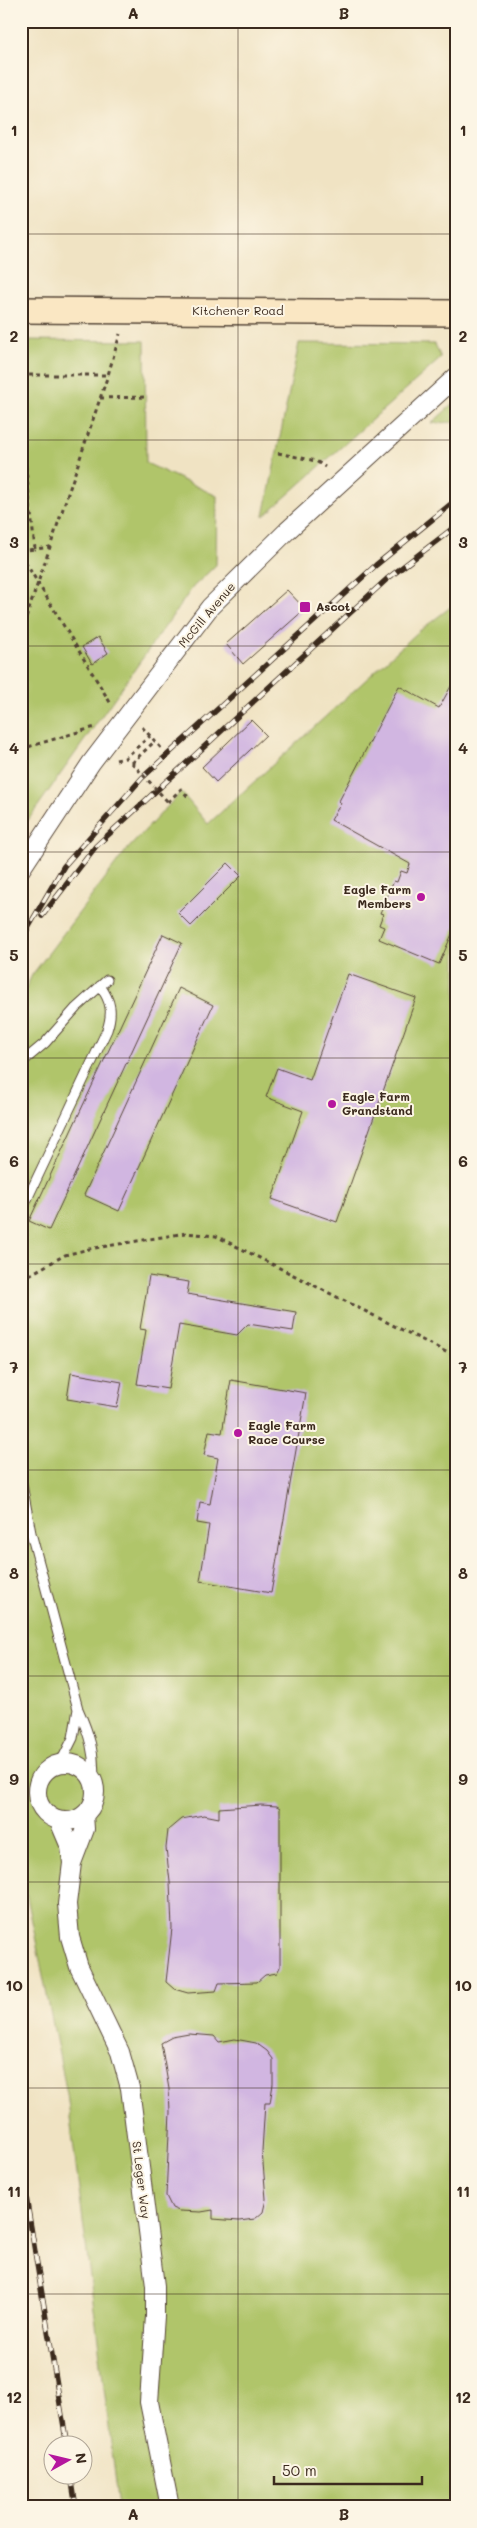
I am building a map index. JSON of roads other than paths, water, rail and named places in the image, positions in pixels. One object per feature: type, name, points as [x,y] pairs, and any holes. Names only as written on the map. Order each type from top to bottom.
[{"type":"main road","name":"Kitchener Road","points":[[21,310],[456,313]]},
{"type":"street","name":"McGill Avenue","points":[[21,869],[91,763],[210,607],[287,530],[456,377]]},
{"type":"street","points":[[70,1763],[80,1767],[93,1782],[94,1800],[84,1815],[68,1822],[59,1821],[43,1810],[36,1792],[43,1773],[60,1764],[70,1763]]},
{"type":"street","name":"St Leger Way","points":[[84,1815],[85,1829],[72,1863],[67,1904],[70,1937],[79,1966],[120,2052],[130,2088],[155,2286],[155,2316],[149,2402],[170,2507]]},
{"type":"street","name":"St Leger Way","points":[[59,1821],[70,1847],[72,1863]]},
{"type":"lane","points":[[21,1063],[45,1043],[76,1008],[104,983],[111,1011],[107,1030],[21,1212]]},
{"type":"lane","points":[[21,1479],[32,1533],[78,1709],[88,1733],[93,1756],[93,1782]]},
{"type":"lane","points":[[60,1764],[73,1738],[78,1709]]},
{"type":"railway","points":[[21,940],[64,866],[142,778],[376,565],[456,500]]},
{"type":"railway","points":[[42,916],[96,846],[387,579],[456,526]]},
{"type":"railway","points":[[21,2167],[65,2436]]},
{"type":"railway","points":[[73,2486],[76,2507]]},
{"type":"place","name":"Ascot","points":[[305,607]]},
{"type":"place","name":"Eagle Farm Members","points":[[421,897]]},
{"type":"place","name":"Eagle Farm Grandstand","points":[[332,1104]]},
{"type":"place","name":"Eagle Farm Race Course","points":[[238,1433]]}]
